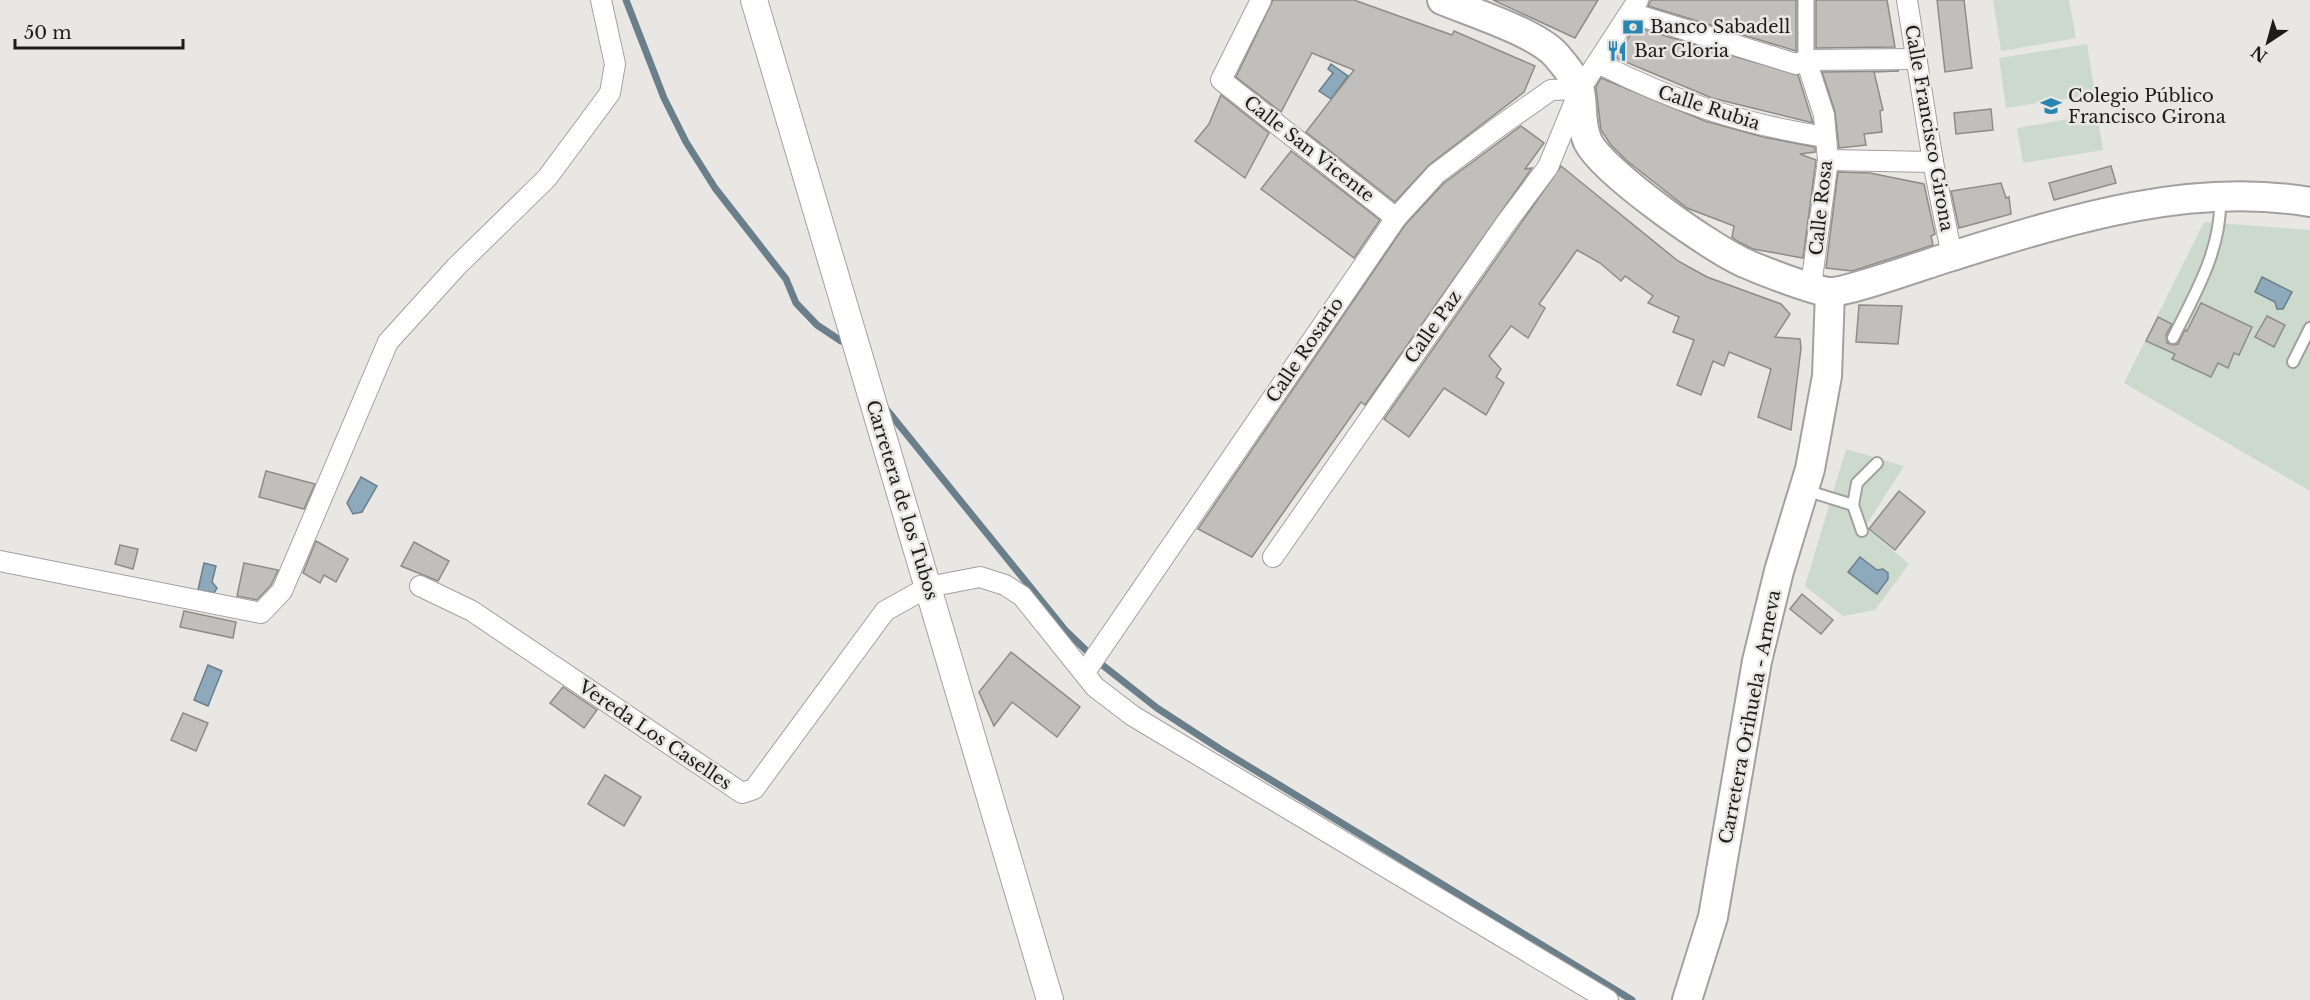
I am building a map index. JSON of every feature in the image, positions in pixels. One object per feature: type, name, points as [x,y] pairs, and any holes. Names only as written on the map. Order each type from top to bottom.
[{"type":"main road","points":[[1442,0],[1541,42],[1556,54],[1580,89],[1581,121],[1589,143],[1605,164],[1683,226],[1745,264],[1821,289],[1952,256],[2108,212],[2157,202],[2220,195],[2283,197],[2310,202]]},
{"type":"main road","name":"Carretera Orihuela - Arneva","points":[[1687,1000],[1713,917],[1757,661],[1779,571],[1804,490],[1827,376],[1821,289]]},
{"type":"street","points":[[0,561],[261,613],[282,591],[388,342],[456,267],[547,178],[610,93],[615,64],[601,0]]},
{"type":"street","name":"Carretera de los Tubos","points":[[754,0],[1050,1000]]},
{"type":"street","name":"Calle San Vicente","points":[[1261,0],[1221,80],[1396,218]]},
{"type":"street","points":[[1806,0],[1806,60]]},
{"type":"street","name":"Calle Francisco Girona","points":[[1907,0],[1933,162],[1952,256]]},
{"type":"street","points":[[1635,7],[1796,64],[1806,60],[1917,59]]},
{"type":"street","name":"Calle Paz","points":[[1273,557],[1506,223],[1548,167],[1580,89],[1635,7]]},
{"type":"street","name":"Calle Rosa","points":[[1806,60],[1824,115],[1828,160],[1821,289]]},
{"type":"street","name":"Calle Rubia","points":[[1598,63],[1685,104],[1731,118],[1826,137]]},
{"type":"street","name":"Calle Rosario","points":[[1085,672],[1396,218],[1436,174],[1551,90],[1580,89]]},
{"type":"street","points":[[1828,160],[1933,162]]},
{"type":"street","points":[[928,587],[980,577],[1005,585],[1022,596],[1095,687],[1133,716],[1608,1000]]},
{"type":"street","name":"Vereda Los Caselles","points":[[420,586],[472,611],[742,793],[754,789],[885,611],[928,587]]},
{"type":"lane","points":[[2173,338],[2206,271],[2221,221],[2220,195]]},
{"type":"lane","points":[[2293,362],[2310,328]]},
{"type":"lane","points":[[1862,531],[1853,505],[1857,483],[1877,463]]},
{"type":"lane","points":[[1804,490],[1853,505]]},
{"type":"green space","points":[[1993,0],[2069,0],[2076,38],[2001,51]]},
{"type":"green space","points":[[2087,44],[2095,94],[2006,108],[1999,58]]},
{"type":"green space","points":[[2097,114],[2103,150],[2023,163],[2017,128]]},
{"type":"green space","points":[[2204,222],[2310,230],[2310,491],[2124,383]]},
{"type":"green space","points":[[1846,449],[1904,466],[1865,527],[1909,564],[1875,610],[1843,616],[1805,586]]},
{"type":"water","points":[[1331,64],[1348,76],[1331,99],[1319,91],[1333,73],[1328,69]]},
{"type":"water","points":[[2262,277],[2292,292],[2283,309],[2277,309],[2275,302],[2255,292]]},
{"type":"water","points":[[361,477],[377,486],[362,512],[353,514],[347,503]]},
{"type":"water","points":[[1860,557],[1877,570],[1883,569],[1888,573],[1888,579],[1877,594],[1848,572]]},
{"type":"water","points":[[204,563],[216,566],[212,582],[217,588],[214,593],[198,590]]},
{"type":"water","points":[[208,665],[222,671],[208,706],[194,700]]},
{"type":"building","points":[[1273,0],[1354,0],[1452,35],[1454,31],[1535,66],[1524,92],[1429,165],[1395,202],[1306,132],[1354,70],[1312,53],[1281,112],[1236,77]]},
{"type":"building","points":[[1493,0],[1598,0],[1575,38]]},
{"type":"building","points":[[1651,0],[1796,0],[1796,51],[1648,6]]},
{"type":"building","points":[[1816,0],[1887,0],[1895,47],[1816,48]]},
{"type":"building","points":[[1937,0],[1964,0],[1972,68],[1945,72]]},
{"type":"building","points":[[1635,27],[1798,75],[1813,123],[1712,98],[1616,58]]},
{"type":"building","points":[[1899,71],[1874,72],[1883,110],[1880,111],[1882,132],[1864,134],[1866,145],[1839,148],[1835,112],[1822,72]]},
{"type":"building","points":[[1601,78],[1705,121],[1763,137],[1815,147],[1815,152],[1800,154],[1816,160],[1803,258],[1753,249],[1739,242],[1732,237],[1734,226],[1687,208],[1626,160],[1611,145],[1601,130],[1596,87]]},
{"type":"building","points":[[1221,95],[1269,133],[1245,178],[1195,141],[1209,124]]},
{"type":"building","points":[[1991,109],[1993,130],[1956,134],[1954,113]]},
{"type":"building","points":[[1521,126],[1544,143],[1525,169],[1532,168],[1365,405],[1361,402],[1252,557],[1198,529],[1405,225],[1444,183]]},
{"type":"building","points":[[1291,151],[1380,220],[1354,258],[1261,189]]},
{"type":"building","points":[[1561,166],[1678,261],[1707,277],[1781,304],[1790,314],[1775,337],[1800,339],[1801,348],[1791,430],[1758,417],[1771,369],[1729,352],[1724,366],[1713,361],[1701,395],[1677,385],[1694,340],[1673,332],[1679,317],[1648,303],[1653,296],[1625,276],[1621,281],[1600,263],[1577,250],[1539,304],[1545,308],[1528,338],[1511,326],[1489,356],[1501,369],[1496,377],[1504,383],[1486,415],[1444,388],[1409,437],[1384,419]]},
{"type":"building","points":[[2111,166],[2116,183],[2054,200],[2049,183]]},
{"type":"building","points":[[1838,172],[1870,173],[1924,184],[1935,234],[1931,236],[1933,245],[1852,271],[1826,268]]},
{"type":"building","points":[[2001,183],[2006,198],[2009,197],[2011,214],[1959,228],[1951,191]]},
{"type":"building","points":[[2201,303],[2252,327],[2239,355],[2234,353],[2228,368],[2218,363],[2211,377],[2172,359],[2175,354],[2146,341],[2158,317],[2172,324],[2166,335],[2167,343],[2178,344]]},
{"type":"building","points":[[1859,305],[1902,306],[1898,344],[1856,342]]},
{"type":"building","points":[[2267,316],[2285,325],[2274,347],[2255,337]]},
{"type":"building","points":[[266,471],[315,484],[304,509],[259,497]]},
{"type":"building","points":[[1899,491],[1925,512],[1895,550],[1869,529]]},
{"type":"building","points":[[316,541],[348,559],[336,582],[324,575],[320,583],[303,573]]},
{"type":"building","points":[[414,542],[449,561],[438,581],[401,566]]},
{"type":"building","points":[[120,545],[138,549],[133,569],[115,564]]},
{"type":"building","points":[[244,563],[278,570],[271,585],[257,600],[237,596]]},
{"type":"building","points":[[1802,594],[1833,620],[1821,634],[1790,609]]},
{"type":"building","points":[[184,611],[236,622],[233,638],[180,627]]},
{"type":"building","points":[[1011,652],[1080,707],[1057,737],[1012,702],[994,726],[979,692]]},
{"type":"building","points":[[563,687],[597,710],[584,728],[550,703]]},
{"type":"building","points":[[183,713],[208,723],[196,751],[171,740]]},
{"type":"building","points":[[605,775],[641,797],[624,826],[588,804]]},
{"type":"waterway","points":[[626,0],[664,98],[686,142],[715,188],[786,279],[796,303],[817,325],[841,341]]},
{"type":"waterway","points":[[887,410],[1065,630],[1092,656]]},
{"type":"waterway","points":[[1096,660],[1157,708],[1220,749],[1632,1000]]},
{"type":"place","name":"Banco Sabadell","points":[[1633,27]]},
{"type":"place","name":"Bar Gloria","points":[[1617,51]]},
{"type":"place","name":"Colegio Público Francisco Girona","points":[[2051,106]]}]
